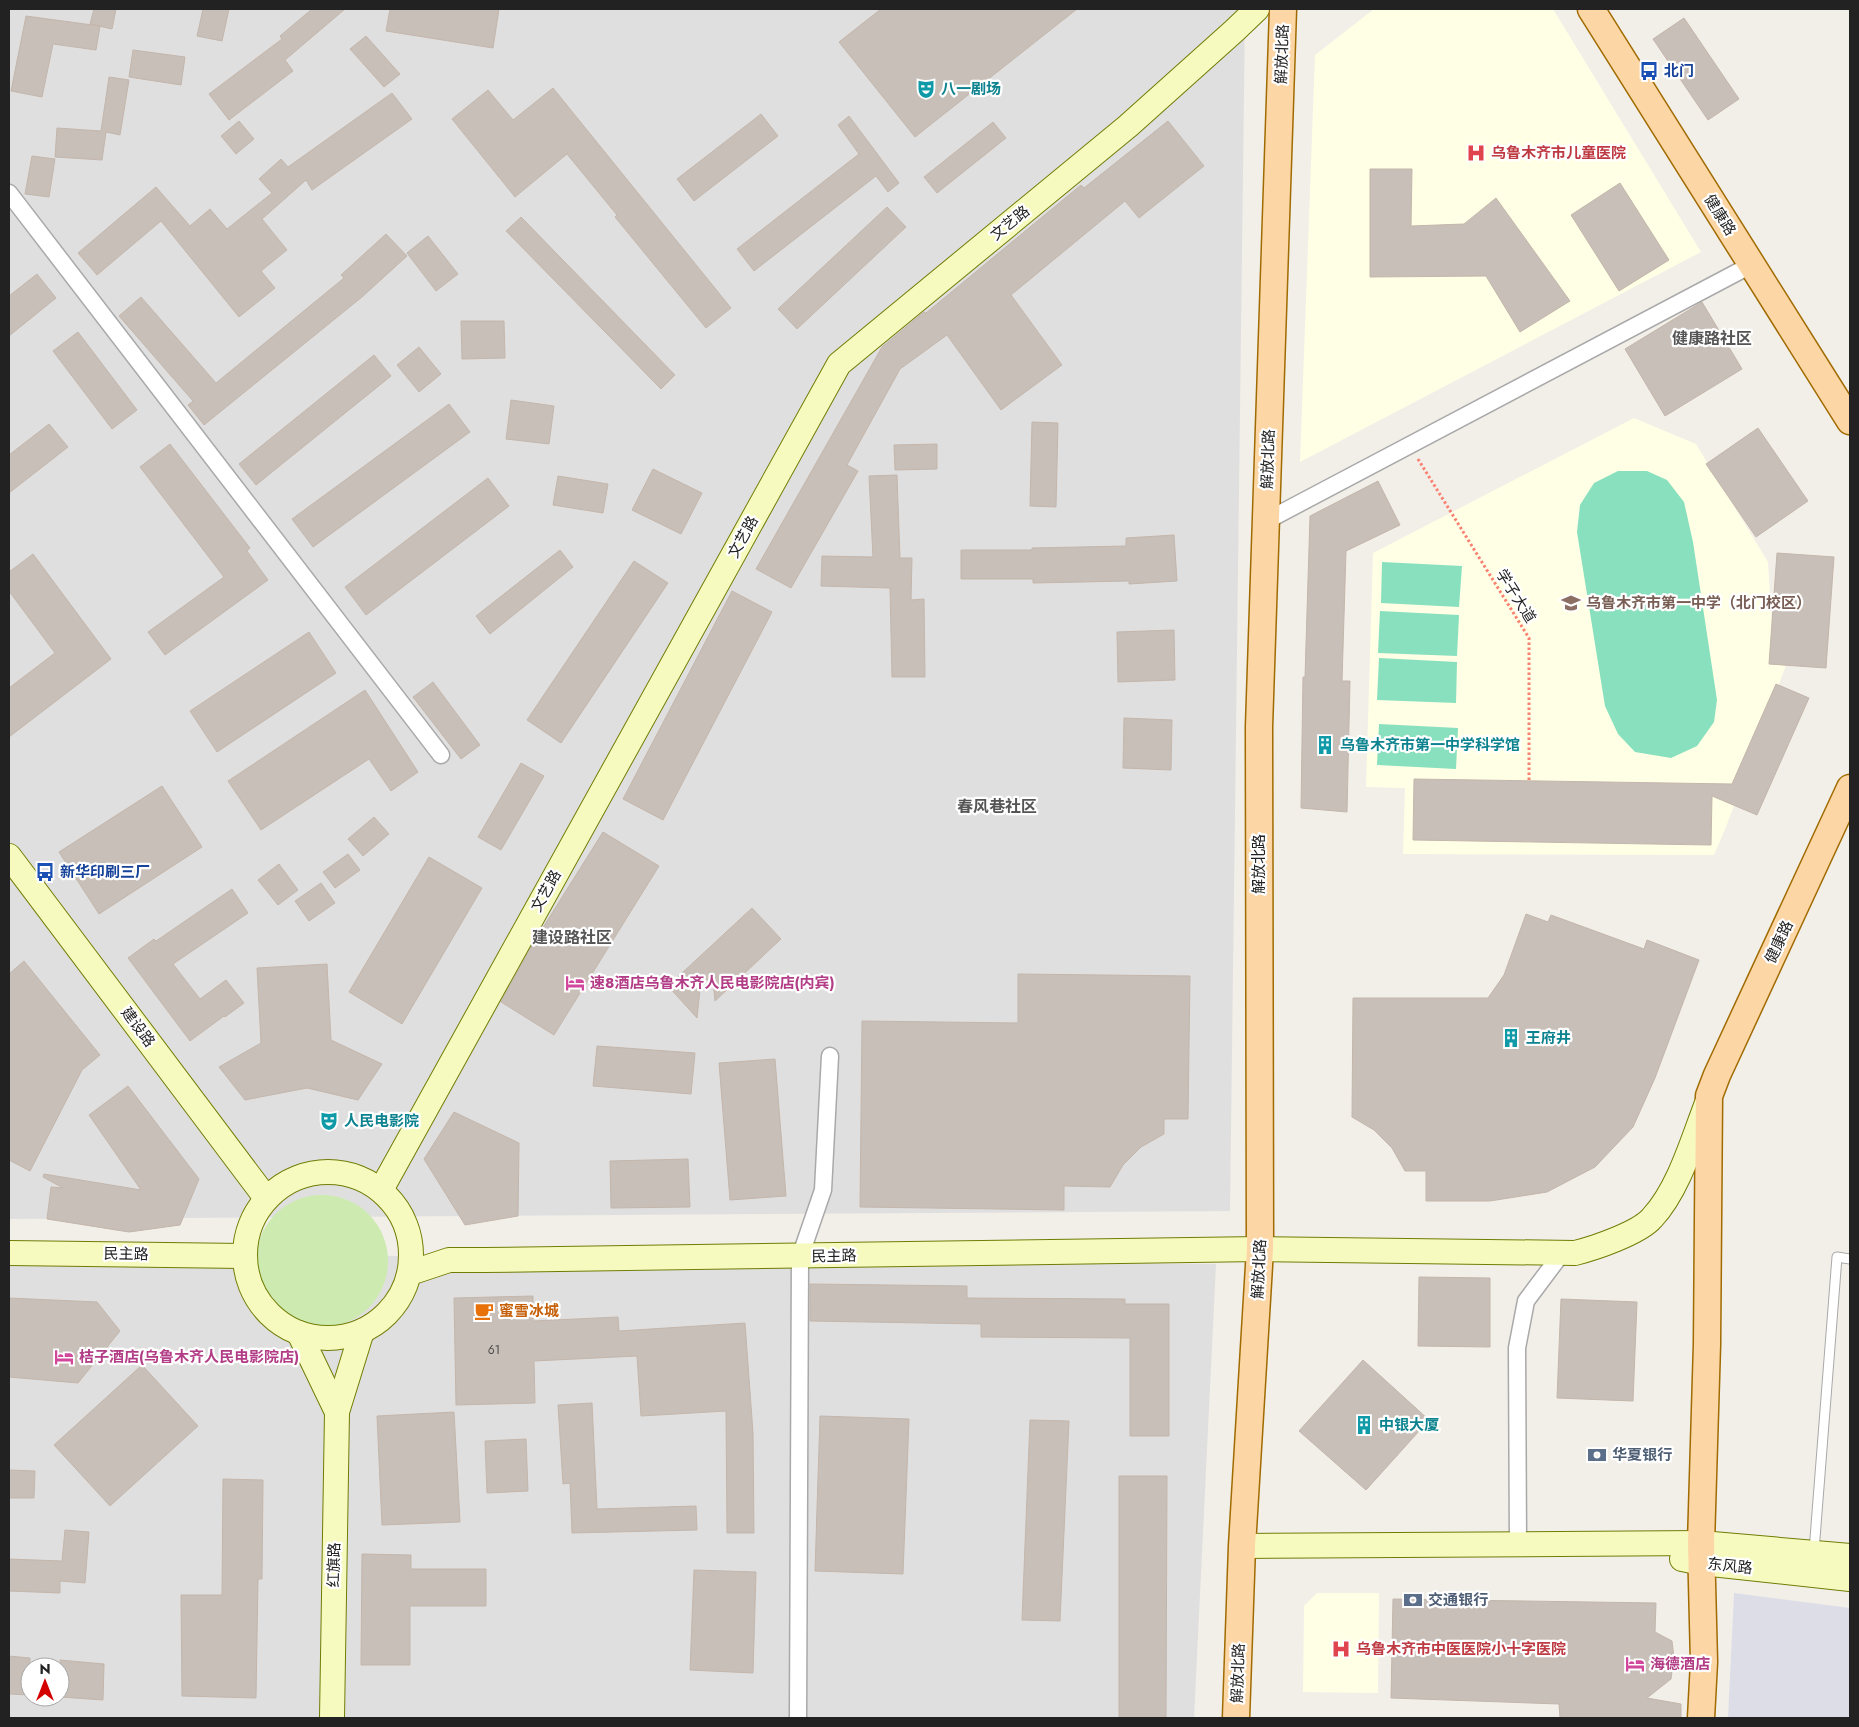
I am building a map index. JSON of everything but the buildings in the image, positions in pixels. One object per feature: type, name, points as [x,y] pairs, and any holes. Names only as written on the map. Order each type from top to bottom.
[{"type":"main road","name":"解放北路","points":[[1236,1718],[1242,1546],[1260,1250],[1259,727],[1283,9]]},
{"type":"main road","name":"健康路","points":[[1590,9],[1850,420]]},
{"type":"main road","name":"健康路","points":[[1701,1718],[1704,1662],[1702,1553],[1707,1344],[1709,1096],[1716,1075],[1850,788]]},
{"type":"street","name":"文艺路","points":[[381,1190],[839,364],[1128,126],[1256,9]]},
{"type":"street","points":[[9,193],[441,755]]},
{"type":"street","points":[[1266,521],[1751,265]]},
{"type":"street","name":"建设路","points":[[9,856],[266,1198]]},
{"type":"street","points":[[798,1718],[800,1257],[823,1190],[830,1056]]},
{"type":"street","name":"民主路","points":[[410,1273],[448,1260],[1260,1250],[1576,1253],[1601,1247],[1651,1219],[1665,1199],[1685,1161],[1709,1096]]},
{"type":"street","points":[[335,1172],[359,1178],[381,1190],[396,1207],[407,1227],[412,1250],[410,1273],[400,1297],[384,1317],[362,1331],[341,1338],[320,1338],[299,1333],[277,1321],[259,1303],[248,1281],[244,1256],[246,1235],[266,1198],[286,1182],[310,1174],[335,1172]]},
{"type":"street","name":"民主路","points":[[9,1253],[244,1256]]},
{"type":"street","points":[[1518,1545],[1517,1348],[1526,1301],[1562,1253]]},
{"type":"street","points":[[337,1412],[362,1331]]},
{"type":"street","points":[[299,1333],[337,1412]]},
{"type":"street","name":"红旗路","points":[[332,1718],[337,1412]]},
{"type":"street","name":"东风路","points":[[1242,1546],[1612,1544],[1702,1553],[1850,1579]]},
{"type":"street","name":"东风路","points":[[1702,1553],[1814,1552],[1850,1556]]},
{"type":"lane","points":[[1814,1552],[1837,1257],[1850,1259]]},
{"type":"path","name":"学子大道","points":[[1410,446],[1528,638],[1528,780]]},
{"type":"shaded area","points":[[9,9],[1245,10],[1230,1211],[9,1219]]},
{"type":"shaded area","name":"乌鲁木齐市儿童医院","points":[[1374,9],[1553,9],[1701,252],[1300,462],[1315,55]]},
{"type":"shaded area","name":"乌鲁木齐市第一中学（北门校区）","points":[[1634,418],[1696,444],[1768,562],[1773,643],[1789,657],[1714,855],[1403,854],[1405,788],[1366,787],[1373,553]]},
{"type":"shaded area","points":[[9,1252],[1216,1264],[1194,1718],[9,1718]]},
{"type":"shaded area","name":"乌鲁木齐市中医医院小十字医院","points":[[1317,1593],[1379,1593],[1378,1693],[1303,1692],[1304,1606]]},
{"type":"shaded area","points":[[1734,1593],[1850,1608],[1850,1718],[1728,1718]]},
{"type":"green space","points":[[1618,471],[1647,471],[1667,480],[1684,502],[1693,542],[1717,700],[1714,722],[1697,746],[1671,758],[1635,752],[1618,734],[1605,706],[1577,532],[1580,505],[1594,483]]},
{"type":"green space","points":[[1382,562],[1462,566],[1459,607],[1381,603]]},
{"type":"green space","points":[[1380,611],[1459,615],[1457,656],[1378,653]]},
{"type":"green space","points":[[1379,658],[1457,662],[1456,703],[1377,700]]},
{"type":"green space","points":[[1379,724],[1458,728],[1456,769],[1377,765]]},
{"type":"green space","points":[[322,1195],[335,1196],[347,1200],[369,1214],[383,1236],[387,1248],[387,1274],[383,1286],[369,1308],[347,1322],[335,1326],[322,1327],[309,1326],[297,1322],[275,1308],[261,1286],[257,1274],[256,1261],[257,1248],[261,1236],[275,1214],[297,1200],[309,1196]]},
{"type":"place","name":"北门","points":[[1649,71]]},
{"type":"place","name":"八一剧场","points":[[926,89]]},
{"type":"place","name":"乌鲁木齐市儿童医院","points":[[1476,153]]},
{"type":"place","name":"乌鲁木齐市第一中学（北门校区）","points":[[1571,603]]},
{"type":"place","name":"乌鲁木齐市第一中学科学馆","points":[[1325,745]]},
{"type":"place","name":"新华印刷三厂","points":[[45,872]]},
{"type":"place","name":"速8酒店乌鲁木齐人民电影院店(内宾)","points":[[575,983]]},
{"type":"place","name":"王府井","points":[[1511,1038]]},
{"type":"place","name":"人民电影院","points":[[329,1121]]},
{"type":"place","name":"蜜雪冰城","points":[[484,1311]]},
{"type":"place","name":"桔子酒店(乌鲁木齐人民电影院店)","points":[[64,1357]]},
{"type":"place","name":"中银大厦","points":[[1364,1425]]},
{"type":"place","name":"华夏银行","points":[[1597,1455]]},
{"type":"place","name":"交通银行","points":[[1413,1600]]},
{"type":"place","name":"乌鲁木齐市中医医院小十字医院","points":[[1341,1649]]},
{"type":"place","name":"海德酒店","points":[[1635,1664]]},
{"type":"district","name":"健康路社区","points":[[1712,338]]},
{"type":"district","name":"春风巷社区","points":[[997,806]]},
{"type":"district","name":"建设路社区","points":[[572,937]]}]
